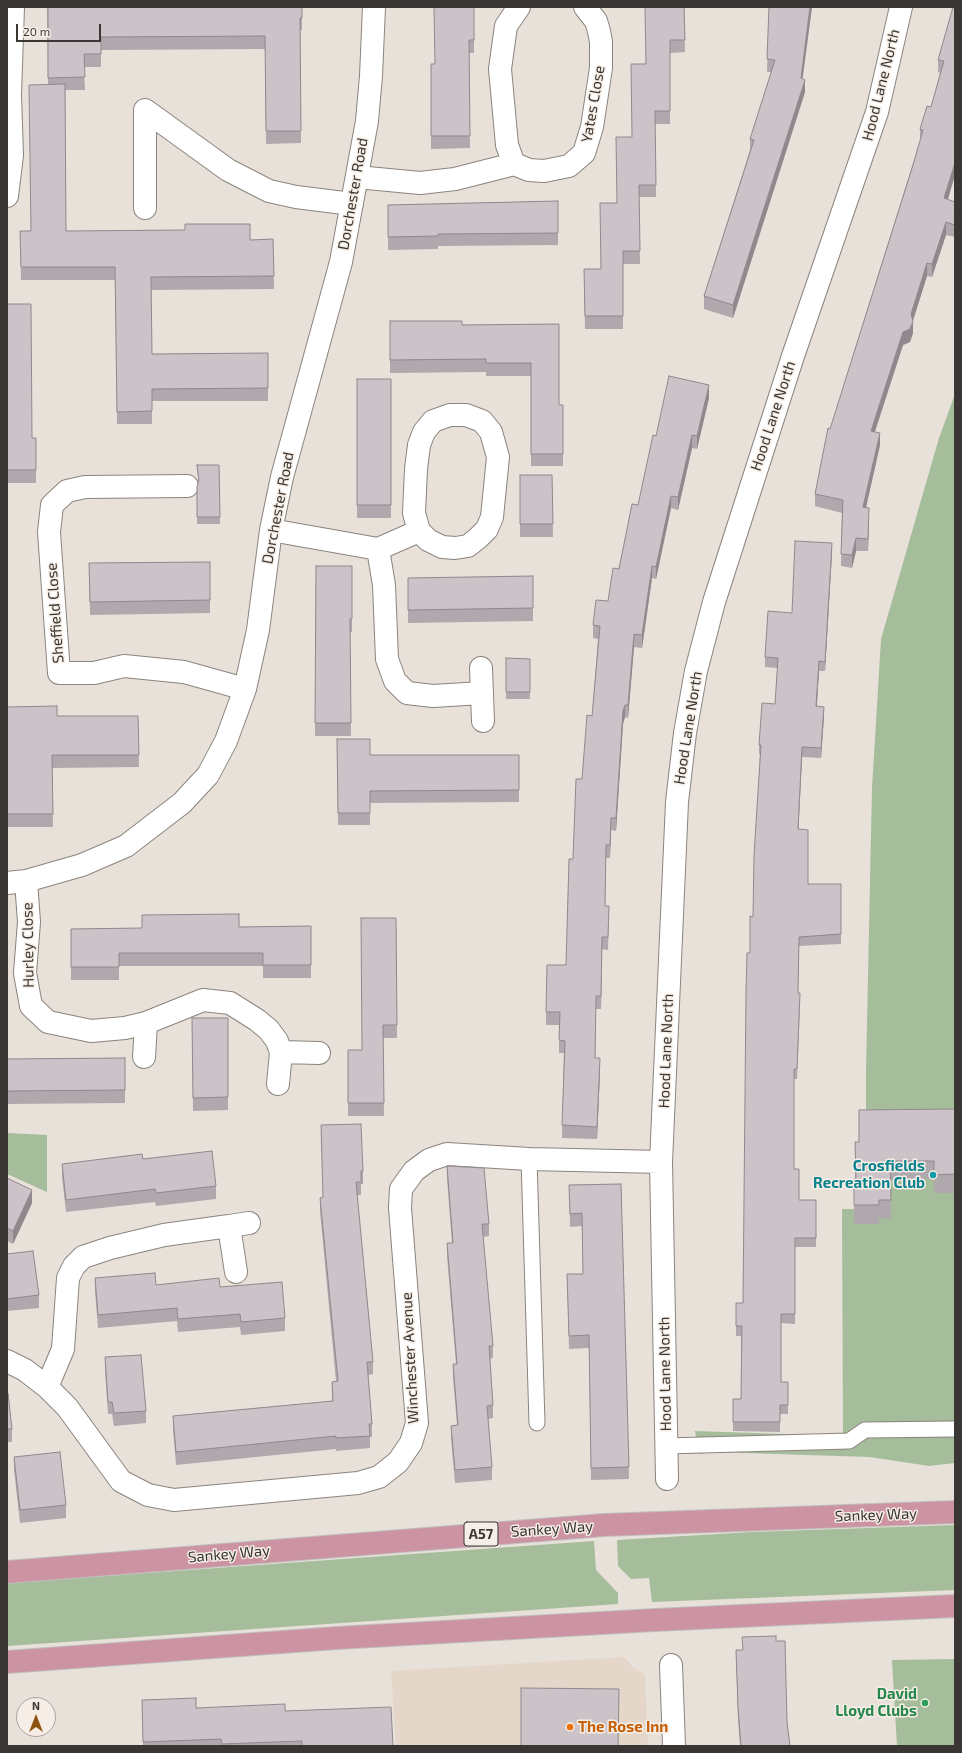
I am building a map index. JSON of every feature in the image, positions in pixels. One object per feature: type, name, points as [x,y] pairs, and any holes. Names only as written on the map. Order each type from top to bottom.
[{"type":"highway","name":"Sankey Way","points":[[7,1572],[604,1525],[955,1512]]},
{"type":"highway","points":[[7,1662],[344,1638],[649,1620],[955,1606]]},
{"type":"street","points":[[7,196],[12,155],[10,94],[13,7]]},
{"type":"street","name":"Dorchester Road","points":[[16,882],[82,865],[126,846],[182,803],[208,775],[226,741],[244,689],[258,630],[271,530],[291,441],[334,290],[352,204],[368,113],[374,7]]},
{"type":"street","points":[[357,177],[420,183],[455,179],[514,164],[507,145],[500,69],[506,26],[519,7]]},
{"type":"street","name":"Yates Close","points":[[514,164],[529,170],[544,171],[569,166],[584,153],[592,127],[601,62],[599,31],[596,21],[585,7]]},
{"type":"street","name":"Hood Lane North","points":[[667,1479],[661,1162],[677,802],[685,733],[696,671],[714,602],[796,348],[877,112],[900,7]]},
{"type":"street","points":[[145,208],[145,110],[228,170],[269,191],[288,196],[352,204]]},
{"type":"street","points":[[450,415],[466,415],[482,421],[491,432],[498,457],[492,517],[487,530],[468,546],[455,548],[442,547],[428,540],[418,531],[414,512],[414,495],[419,445],[424,432],[433,421],[450,415]]},
{"type":"street","name":"Sheffield Close","points":[[187,486],[85,487],[67,491],[52,506],[49,532],[59,673],[94,673],[124,666],[184,672],[244,689]]},
{"type":"street","points":[[271,530],[378,549],[418,531]]},
{"type":"street","points":[[378,549],[384,585],[387,659],[395,681],[407,693],[433,696],[482,693]]},
{"type":"street","points":[[481,668],[483,721]]},
{"type":"street","name":"Hurley Close","points":[[16,882],[29,922],[26,973],[31,1006],[48,1022],[91,1031],[125,1028],[146,1023],[203,1000],[230,1003],[257,1020],[269,1030],[278,1041],[281,1052]]},
{"type":"street","points":[[144,1058],[146,1023]]},
{"type":"street","points":[[278,1084],[281,1052],[319,1053]]},
{"type":"street","name":"Winchester Avenue","points":[[7,1361],[25,1370],[47,1387],[67,1407],[121,1481],[148,1494],[174,1500],[358,1483],[379,1477],[398,1462],[411,1443],[417,1423],[400,1208],[401,1189],[414,1170],[429,1160],[447,1154],[529,1159],[661,1162]]},
{"type":"street","points":[[47,1387],[63,1350],[68,1278],[74,1266],[84,1257],[110,1248],[164,1236],[239,1224],[236,1272]]},
{"type":"street","points":[[671,1665],[674,1746]]},
{"type":"lane","points":[[529,1159],[537,1423]]},
{"type":"lane","points":[[666,1446],[849,1441],[865,1430],[955,1429]]},
{"type":"shaded area","points":[[624,1657],[635,1669],[645,1674],[648,1746],[396,1746],[391,1671]]},
{"type":"green space","points":[[955,394],[955,1463],[929,1466],[870,1457],[711,1452],[699,1454],[695,1431],[843,1436],[842,1209],[866,1209],[866,1070],[872,788],[881,639],[939,438]]},
{"type":"green space","points":[[7,1133],[47,1135],[47,1192],[7,1174]]},
{"type":"green space","points":[[955,1525],[955,1590],[652,1602],[649,1578],[631,1579],[618,1566],[617,1540],[752,1532]]},
{"type":"green space","points":[[594,1541],[596,1570],[618,1593],[618,1604],[7,1646],[7,1583]]},
{"type":"green space","name":"David Lloyd Clubs","points":[[955,1659],[955,1746],[897,1746],[892,1660]]},
{"type":"building","points":[[48,7],[302,7],[302,18],[300,18],[301,131],[266,131],[265,36],[101,37],[101,54],[84,54],[85,77],[48,78]]},
{"type":"building","points":[[434,7],[474,7],[474,40],[469,40],[470,136],[431,136],[431,64],[435,64]]},
{"type":"building","points":[[645,7],[684,7],[685,40],[670,40],[670,111],[655,111],[656,185],[639,185],[640,251],[623,251],[623,316],[585,316],[584,269],[601,269],[600,203],[617,203],[616,137],[632,137],[631,64],[646,64]]},
{"type":"building","points":[[769,7],[810,7],[801,78],[805,80],[733,305],[704,296],[754,140],[750,139],[775,60],[767,59]]},
{"type":"building","points":[[953,7],[955,7],[955,163],[944,198],[955,202],[955,225],[946,222],[932,264],[927,263],[911,314],[913,321],[910,329],[903,332],[871,431],[880,433],[863,507],[869,508],[868,539],[856,538],[852,555],[841,554],[843,500],[815,494],[828,428],[830,429],[913,165],[923,130],[920,129],[927,106],[931,107],[944,61],[938,60]]},
{"type":"building","points":[[65,84],[66,231],[185,230],[185,224],[250,224],[250,240],[273,239],[274,276],[151,277],[152,354],[268,353],[268,388],[152,389],[152,411],[117,412],[115,267],[21,267],[20,231],[31,231],[29,85]]},
{"type":"building","points":[[558,201],[558,233],[438,234],[438,236],[388,237],[388,205]]},
{"type":"building","points":[[7,304],[31,304],[32,438],[36,438],[36,470],[7,470]]},
{"type":"building","points":[[390,321],[462,321],[462,325],[559,324],[559,405],[563,405],[563,454],[531,454],[531,363],[486,363],[486,359],[390,360]]},
{"type":"building","points":[[669,376],[709,385],[697,436],[692,435],[678,497],[671,496],[656,567],[652,566],[642,635],[634,634],[628,705],[625,705],[623,711],[616,818],[611,818],[610,845],[606,845],[605,906],[609,906],[608,937],[602,937],[601,996],[596,996],[595,1058],[600,1058],[597,1127],[562,1125],[565,1041],[559,1040],[560,1012],[546,1012],[547,965],[566,965],[569,859],[573,859],[576,779],[582,779],[587,715],[592,716],[600,626],[593,625],[596,600],[608,601],[613,568],[619,569],[632,504],[638,505],[653,435],[656,436]]},
{"type":"building","points":[[357,379],[391,379],[391,505],[357,505]]},
{"type":"building","points":[[197,465],[219,465],[220,517],[197,517],[197,487],[199,480]]},
{"type":"building","points":[[520,475],[552,475],[553,524],[520,524]]},
{"type":"building","points":[[795,541],[832,543],[825,662],[819,661],[816,706],[824,707],[821,748],[802,747],[798,829],[808,830],[808,884],[841,884],[841,934],[799,937],[798,993],[800,993],[797,1069],[794,1069],[794,1169],[799,1169],[799,1200],[816,1200],[816,1238],[795,1238],[795,1314],[781,1314],[781,1382],[788,1382],[788,1405],[780,1405],[780,1422],[733,1422],[733,1399],[741,1399],[742,1326],[736,1326],[736,1303],[743,1303],[747,953],[750,953],[750,916],[753,917],[754,855],[761,745],[759,745],[762,703],[775,704],[778,658],[765,657],[768,611],[792,613]]},
{"type":"building","points":[[210,562],[210,600],[90,602],[89,563]]},
{"type":"building","points":[[316,566],[352,566],[352,619],[350,619],[351,723],[315,723]]},
{"type":"building","points":[[533,576],[533,608],[408,610],[408,578]]},
{"type":"building","points":[[506,658],[530,659],[530,692],[506,692]]},
{"type":"building","points":[[57,706],[57,716],[138,716],[139,755],[52,755],[53,814],[7,814],[7,707]]},
{"type":"building","points":[[337,739],[370,739],[370,755],[519,755],[519,790],[370,791],[370,813],[338,813]]},
{"type":"building","points":[[239,914],[239,927],[311,926],[311,965],[263,965],[263,953],[119,953],[119,967],[71,967],[71,929],[142,928],[142,915]]},
{"type":"building","points":[[361,918],[396,918],[397,1025],[383,1025],[384,1103],[348,1103],[348,1050],[362,1050]]},
{"type":"building","points":[[192,1018],[228,1018],[228,1097],[193,1098]]},
{"type":"building","points":[[125,1058],[125,1090],[7,1091],[7,1059]]},
{"type":"building","points":[[955,1109],[955,1174],[934,1175],[934,1161],[890,1161],[891,1200],[879,1200],[879,1205],[854,1205],[854,1179],[856,1179],[855,1142],[859,1142],[859,1110]]},
{"type":"building","points":[[361,1124],[363,1171],[361,1171],[361,1182],[356,1182],[373,1362],[367,1362],[372,1424],[369,1424],[370,1436],[336,1438],[336,1436],[176,1452],[173,1416],[333,1401],[332,1382],[338,1381],[320,1198],[323,1197],[321,1125]]},
{"type":"building","points":[[212,1151],[216,1186],[156,1193],[155,1189],[66,1200],[62,1164],[142,1154],[143,1159]]},
{"type":"building","points":[[447,1166],[484,1168],[489,1224],[482,1224],[493,1346],[489,1346],[493,1405],[487,1406],[492,1467],[455,1470],[451,1426],[458,1425],[453,1364],[457,1364],[447,1243],[453,1243]]},
{"type":"building","points":[[7,1178],[32,1190],[13,1231],[7,1228]]},
{"type":"building","points":[[621,1184],[629,1467],[591,1468],[589,1335],[569,1336],[567,1274],[583,1274],[582,1213],[570,1214],[569,1185]]},
{"type":"building","points":[[33,1251],[39,1295],[7,1299],[7,1254]]},
{"type":"building","points":[[155,1273],[156,1285],[219,1278],[220,1287],[282,1282],[285,1318],[241,1322],[240,1314],[178,1319],[177,1308],[98,1315],[95,1278]]},
{"type":"building","points":[[141,1355],[146,1411],[114,1413],[112,1402],[108,1402],[105,1357]]},
{"type":"building","points":[[8,1393],[12,1429],[7,1429]]},
{"type":"building","points":[[60,1452],[66,1505],[20,1510],[14,1457]]},
{"type":"building","points":[[776,1636],[776,1641],[785,1641],[787,1722],[790,1746],[741,1746],[736,1650],[743,1650],[742,1637]]},
{"type":"building","name":"The Rose Inn","points":[[521,1688],[619,1689],[618,1746],[521,1746]]},
{"type":"building","points":[[196,1698],[196,1708],[285,1704],[285,1711],[391,1707],[393,1746],[302,1746],[302,1741],[222,1744],[221,1739],[143,1742],[142,1700]]},
{"type":"place","name":"Crosfields Recreation Club","points":[[933,1175]]},
{"type":"place","name":"David Lloyd Clubs","points":[[925,1703]]},
{"type":"place","name":"The Rose Inn","points":[[570,1727]]}]
